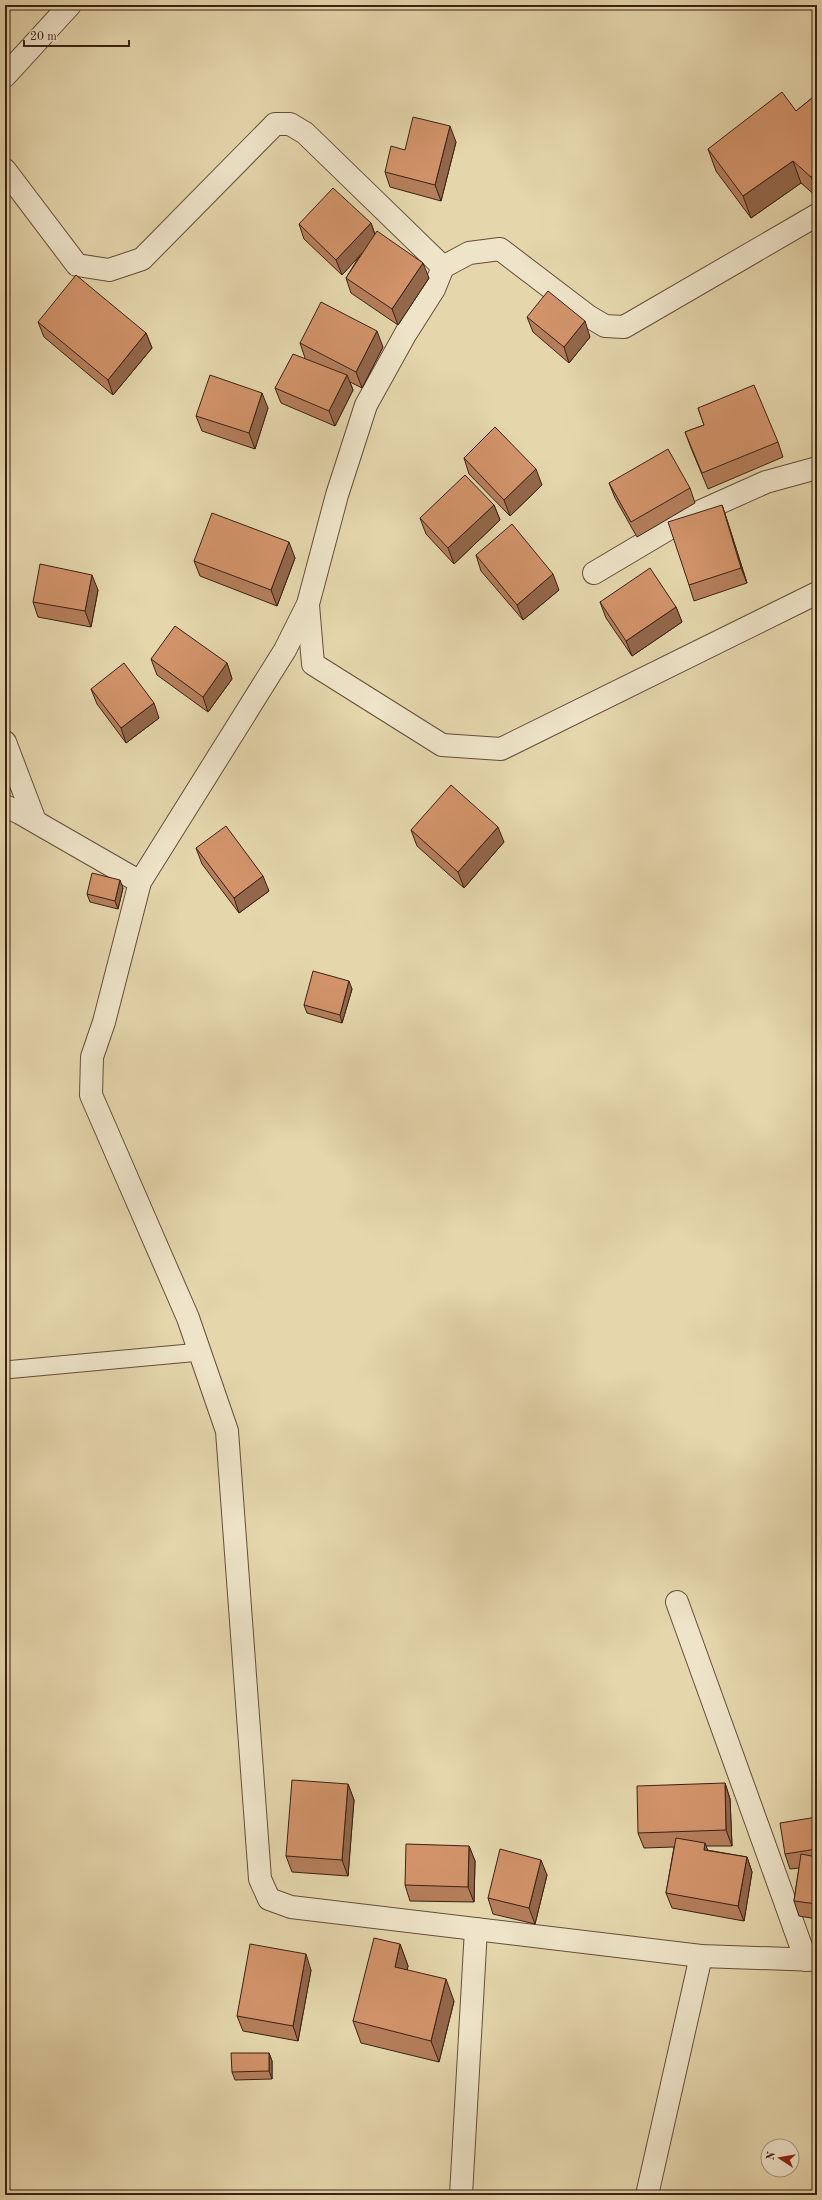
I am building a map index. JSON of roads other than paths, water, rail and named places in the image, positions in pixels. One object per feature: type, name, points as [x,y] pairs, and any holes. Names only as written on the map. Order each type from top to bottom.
[{"type":"street","points":[[5,76],[70,5]]},
{"type":"street","points":[[5,170],[77,265],[109,270],[142,259],[275,124],[290,124],[305,133],[443,267]]},
{"type":"street","points":[[677,1602],[812,1960],[701,1956],[291,1907],[269,1899],[260,1879],[227,1431],[188,1318],[91,1095],[92,1057],[104,1022],[140,882],[286,650],[308,604],[337,495],[366,405],[406,333],[434,289],[443,267],[469,253],[500,249],[588,316],[605,326],[624,327],[817,215]]},
{"type":"street","points":[[594,573],[690,516],[766,482],[817,468]]},
{"type":"street","points":[[308,604],[313,664],[442,745],[501,749],[817,593]]},
{"type":"street","points":[[5,742],[34,821]]},
{"type":"street","points":[[5,806],[140,882]]},
{"type":"street","points":[[461,2195],[476,1929]]},
{"type":"street","points":[[647,2195],[701,1956]]},
{"type":"lane","points":[[5,1370],[200,1352]]}]
